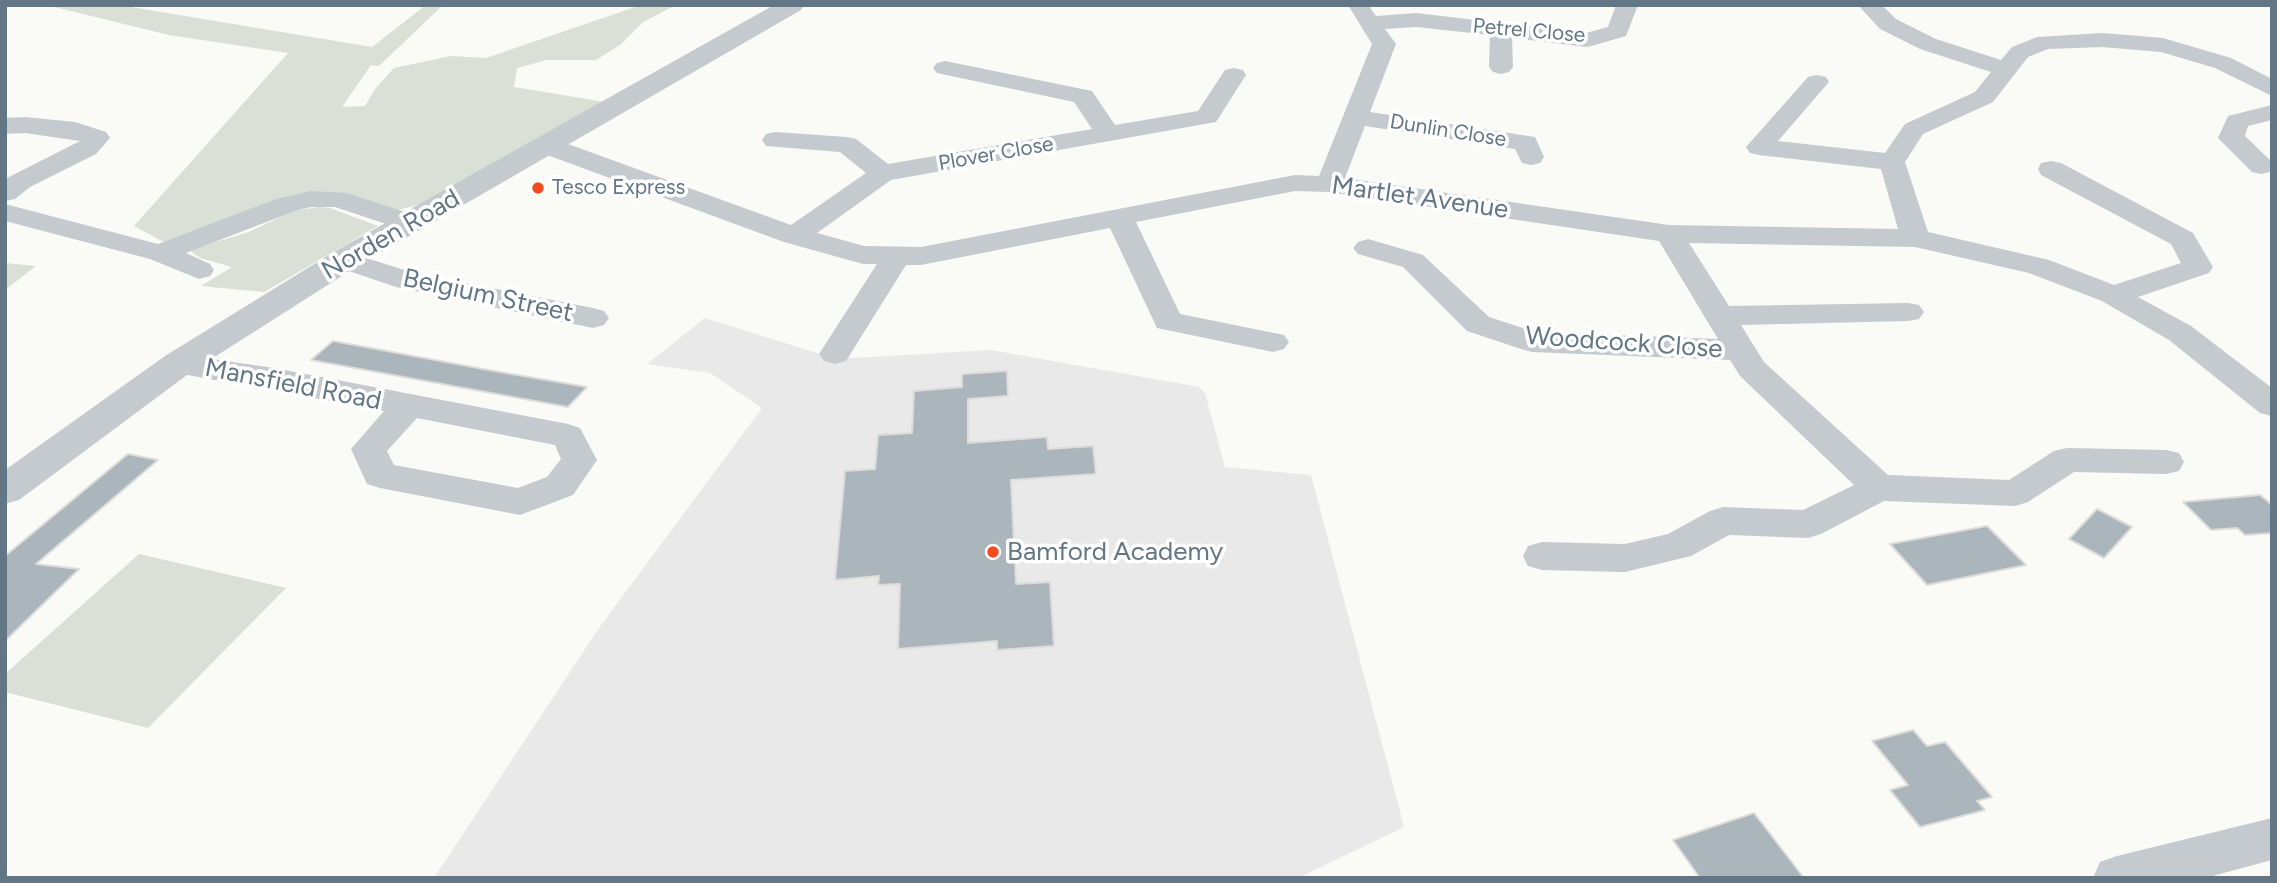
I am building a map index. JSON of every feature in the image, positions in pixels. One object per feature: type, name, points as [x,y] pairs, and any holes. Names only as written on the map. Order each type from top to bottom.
[{"type":"street","name":"Norden Road","points":[[5,490],[178,363],[344,260],[792,5]]},
{"type":"street","name":"Petrel Close","points":[[1359,10],[1416,20],[1587,40],[1618,31],[1627,5]]},
{"type":"street","points":[[1870,5],[1888,24],[1928,44],[2006,69]]},
{"type":"street","points":[[1329,184],[1384,44],[1359,10]]},
{"type":"street","points":[[1501,30],[1501,67]]},
{"type":"street","points":[[1892,162],[1914,129],[1984,97],[2020,52],[2045,42],[2102,40],[2164,45],[2223,63],[2272,89]]},
{"type":"street","points":[[945,68],[1083,96],[1108,134]]},
{"type":"street","name":"Plover Close","points":[[794,236],[883,173],[1207,117],[1234,75]]},
{"type":"street","points":[[1817,82],[1756,154],[1892,162]]},
{"type":"street","points":[[2261,166],[2231,138],[2237,121],[2272,112]]},
{"type":"street","name":"Dunlin Close","points":[[1355,117],[1526,143],[1531,158]]},
{"type":"street","points":[[5,126],[25,125],[75,130],[96,138],[87,148],[20,181],[5,193]]},
{"type":"street","points":[[775,140],[847,145],[883,173]]},
{"type":"street","name":"Martlet Avenue","points":[[548,146],[794,236],[863,255],[921,256],[1295,183],[1329,184],[1669,234],[1915,238],[2038,266],[2113,295],[2180,333],[2272,405]]},
{"type":"street","points":[[1892,162],[1915,238]]},
{"type":"street","points":[[2051,169],[2183,239],[2197,267],[2113,295]]},
{"type":"street","points":[[160,253],[286,205],[311,199],[337,199],[410,223]]},
{"type":"street","points":[[5,212],[160,253],[199,270]]},
{"type":"street","points":[[1120,218],[1168,321],[1273,342]]},
{"type":"street","name":"Woodcock Close","points":[[1669,234],[1752,369],[1879,488]]},
{"type":"street","name":"Woodcock Close","points":[[1368,248],[1413,261],[1478,324],[1532,342],[1740,350]]},
{"type":"street","points":[[835,354],[897,256]]},
{"type":"street","name":"Belgium Street","points":[[344,260],[407,281],[593,317]]},
{"type":"street","name":"Woodcock Close","points":[[1719,316],[1908,312]]},
{"type":"street","name":"Mansfield Road","points":[[178,363],[568,436],[579,460],[560,486],[520,502],[380,475],[369,449],[408,407]]},
{"type":"street","points":[[1542,556],[1625,558],[1678,546],[1723,521],[1808,524],[1879,488],[2015,493],[2067,460],[2166,461]]},
{"type":"street","points":[[2117,878],[2272,839]]},
{"type":"shaded area","points":[[46,5],[119,5],[372,47],[426,5],[443,5],[379,66],[371,65],[342,107],[365,106],[375,89],[394,68],[451,56],[486,58],[641,5],[676,5],[643,22],[620,45],[596,60],[547,60],[517,68],[514,87],[605,102],[421,204],[398,210],[342,194],[164,242],[134,226],[288,53],[169,35]]},
{"type":"shaded area","points":[[330,208],[378,226],[264,292],[201,286],[232,267],[200,258],[189,250],[249,232],[293,211]]},
{"type":"shaded area","points":[[5,263],[36,266],[5,290]]},
{"type":"shaded area","name":"Bamford Academy","points":[[705,318],[836,359],[991,350],[1199,387],[1205,393],[1225,467],[1311,475],[1404,827],[1298,878],[434,878],[599,628],[762,408],[710,373],[647,364]]},
{"type":"shaded area","points":[[139,554],[286,588],[148,728],[5,692],[5,674]]},
{"type":"building","points":[[333,341],[587,387],[568,407],[311,360]]},
{"type":"building","points":[[1007,371],[1008,396],[968,399],[968,443],[1047,437],[1048,449],[1093,446],[1096,474],[1011,480],[1016,584],[1050,582],[1054,646],[997,650],[997,641],[898,649],[900,584],[878,585],[879,576],[835,580],[845,471],[875,469],[878,435],[912,433],[914,391],[962,387],[962,374]]},
{"type":"building","points":[[128,454],[158,460],[36,564],[79,569],[5,641],[5,556]]},
{"type":"building","points":[[2260,495],[2272,505],[2272,533],[2245,535],[2237,528],[2211,530],[2183,502]]},
{"type":"building","points":[[2097,509],[2132,527],[2104,558],[2069,539]]},
{"type":"building","points":[[1987,526],[2026,565],[1927,585],[1890,544]]},
{"type":"building","points":[[1913,730],[1927,746],[1945,742],[1992,797],[1977,801],[1985,810],[1920,827],[1890,790],[1908,785],[1872,741]]},
{"type":"building","points":[[1754,813],[1804,878],[1700,878],[1673,840]]},
{"type":"place","name":"Tesco Express","points":[[538,188]]},
{"type":"place","name":"Bamford Academy","points":[[993,552]]}]
